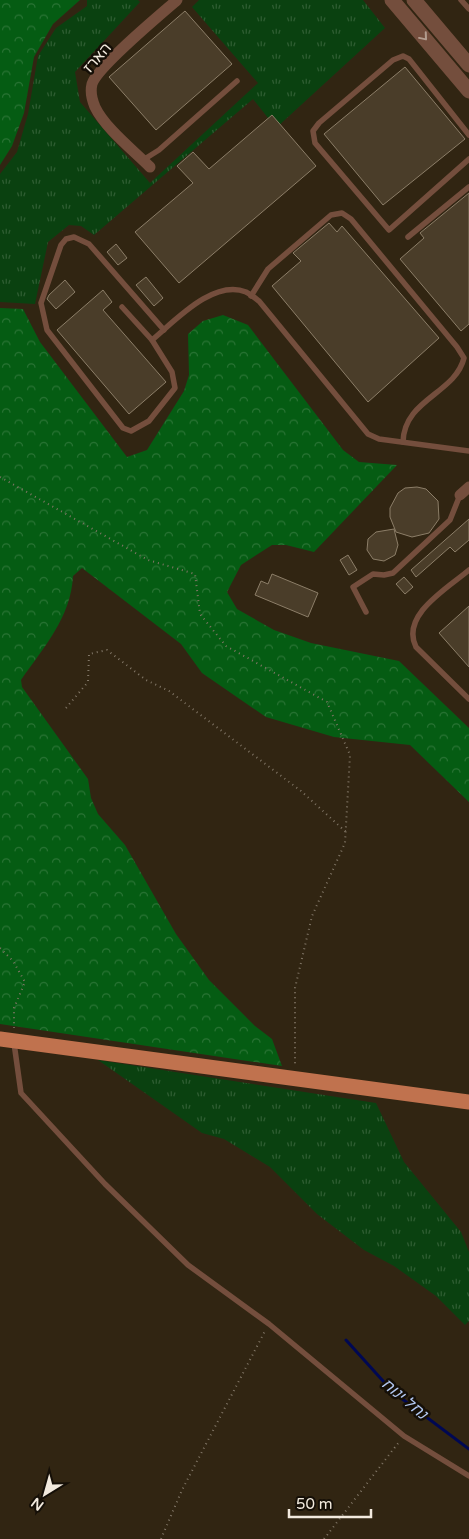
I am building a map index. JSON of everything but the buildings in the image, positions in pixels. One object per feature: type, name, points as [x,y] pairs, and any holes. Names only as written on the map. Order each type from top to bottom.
[{"type":"main road","points":[[7,1040],[294,1077],[469,1102]]},
{"type":"street","name":"הארז","points":[[146,163],[106,121],[96,107],[91,94],[93,82],[104,67],[177,0]]},
{"type":"street","points":[[392,0],[469,91]]},
{"type":"street","points":[[414,0],[469,65]]},
{"type":"lane","points":[[461,0],[469,9]]},
{"type":"lane","points":[[469,135],[409,60],[403,56],[393,60],[319,123],[313,131],[315,143],[389,230],[469,159]]},
{"type":"lane","points":[[146,163],[237,81]]},
{"type":"lane","points":[[408,237],[469,187]]},
{"type":"lane","points":[[250,296],[268,269],[331,215],[342,213],[351,219],[464,358],[457,373],[408,418],[403,428],[403,442]]},
{"type":"lane","points":[[122,307],[152,340],[172,372],[175,388],[149,421],[131,431],[123,428],[48,330],[45,323],[41,303],[61,245],[66,239],[74,237],[89,244],[164,330]]},
{"type":"lane","points":[[152,340],[212,293],[231,290],[245,292],[259,301],[368,434],[379,439],[469,451]]},
{"type":"lane","points":[[366,612],[353,587],[373,574],[384,575],[393,573],[450,520],[464,491]]},
{"type":"lane","points":[[469,570],[423,609],[415,623],[411,637],[416,647],[469,699]]},
{"type":"lane","points":[[7,1040],[21,1093],[105,1184],[188,1264],[269,1324],[404,1436],[469,1476]]},
{"type":"path","points":[[0,477],[148,560],[194,574],[200,614],[226,646],[327,702],[350,755],[346,832],[345,843],[312,916],[295,988],[294,1077]]},
{"type":"path","points":[[66,708],[88,682],[89,654],[107,650],[146,680],[169,691],[301,791],[346,832]]},
{"type":"path","points":[[0,948],[13,962],[24,982],[14,1008],[7,1040]]},
{"type":"path","points":[[161,1539],[182,1490],[269,1324]]},
{"type":"path","points":[[324,1539],[404,1436]]},
{"type":"green space","points":[[0,0],[80,0],[53,24],[34,57],[24,113],[12,146],[0,165]]},
{"type":"green space","points":[[87,0],[138,0],[140,2],[75,72],[80,102],[150,183],[258,83],[192,7],[199,0],[363,0],[385,28],[276,128],[253,99],[94,235],[81,226],[69,225],[48,242],[35,304],[0,302],[0,174],[17,152],[28,114],[38,56],[56,28],[87,6]]},
{"type":"green space","points":[[0,308],[23,309],[40,342],[127,457],[147,450],[184,391],[189,375],[188,334],[203,321],[223,315],[248,325],[343,450],[359,462],[397,465],[314,552],[286,545],[272,545],[241,565],[227,592],[237,609],[274,630],[311,643],[399,661],[469,728],[469,802],[410,745],[334,737],[266,717],[202,673],[181,644],[82,568],[73,576],[67,605],[55,631],[21,680],[22,687],[88,779],[91,798],[98,814],[125,845],[176,934],[209,980],[255,1026],[272,1039],[282,1066],[0,1024]]},
{"type":"green space","points":[[98,1060],[376,1103],[404,1162],[461,1232],[469,1252],[469,1321],[465,1325],[436,1296],[394,1266],[364,1250],[317,1214],[270,1167],[224,1139],[202,1133]]},
{"type":"waterway","name":"נחל ינוח","points":[[346,1340],[393,1392],[469,1449]]}]
